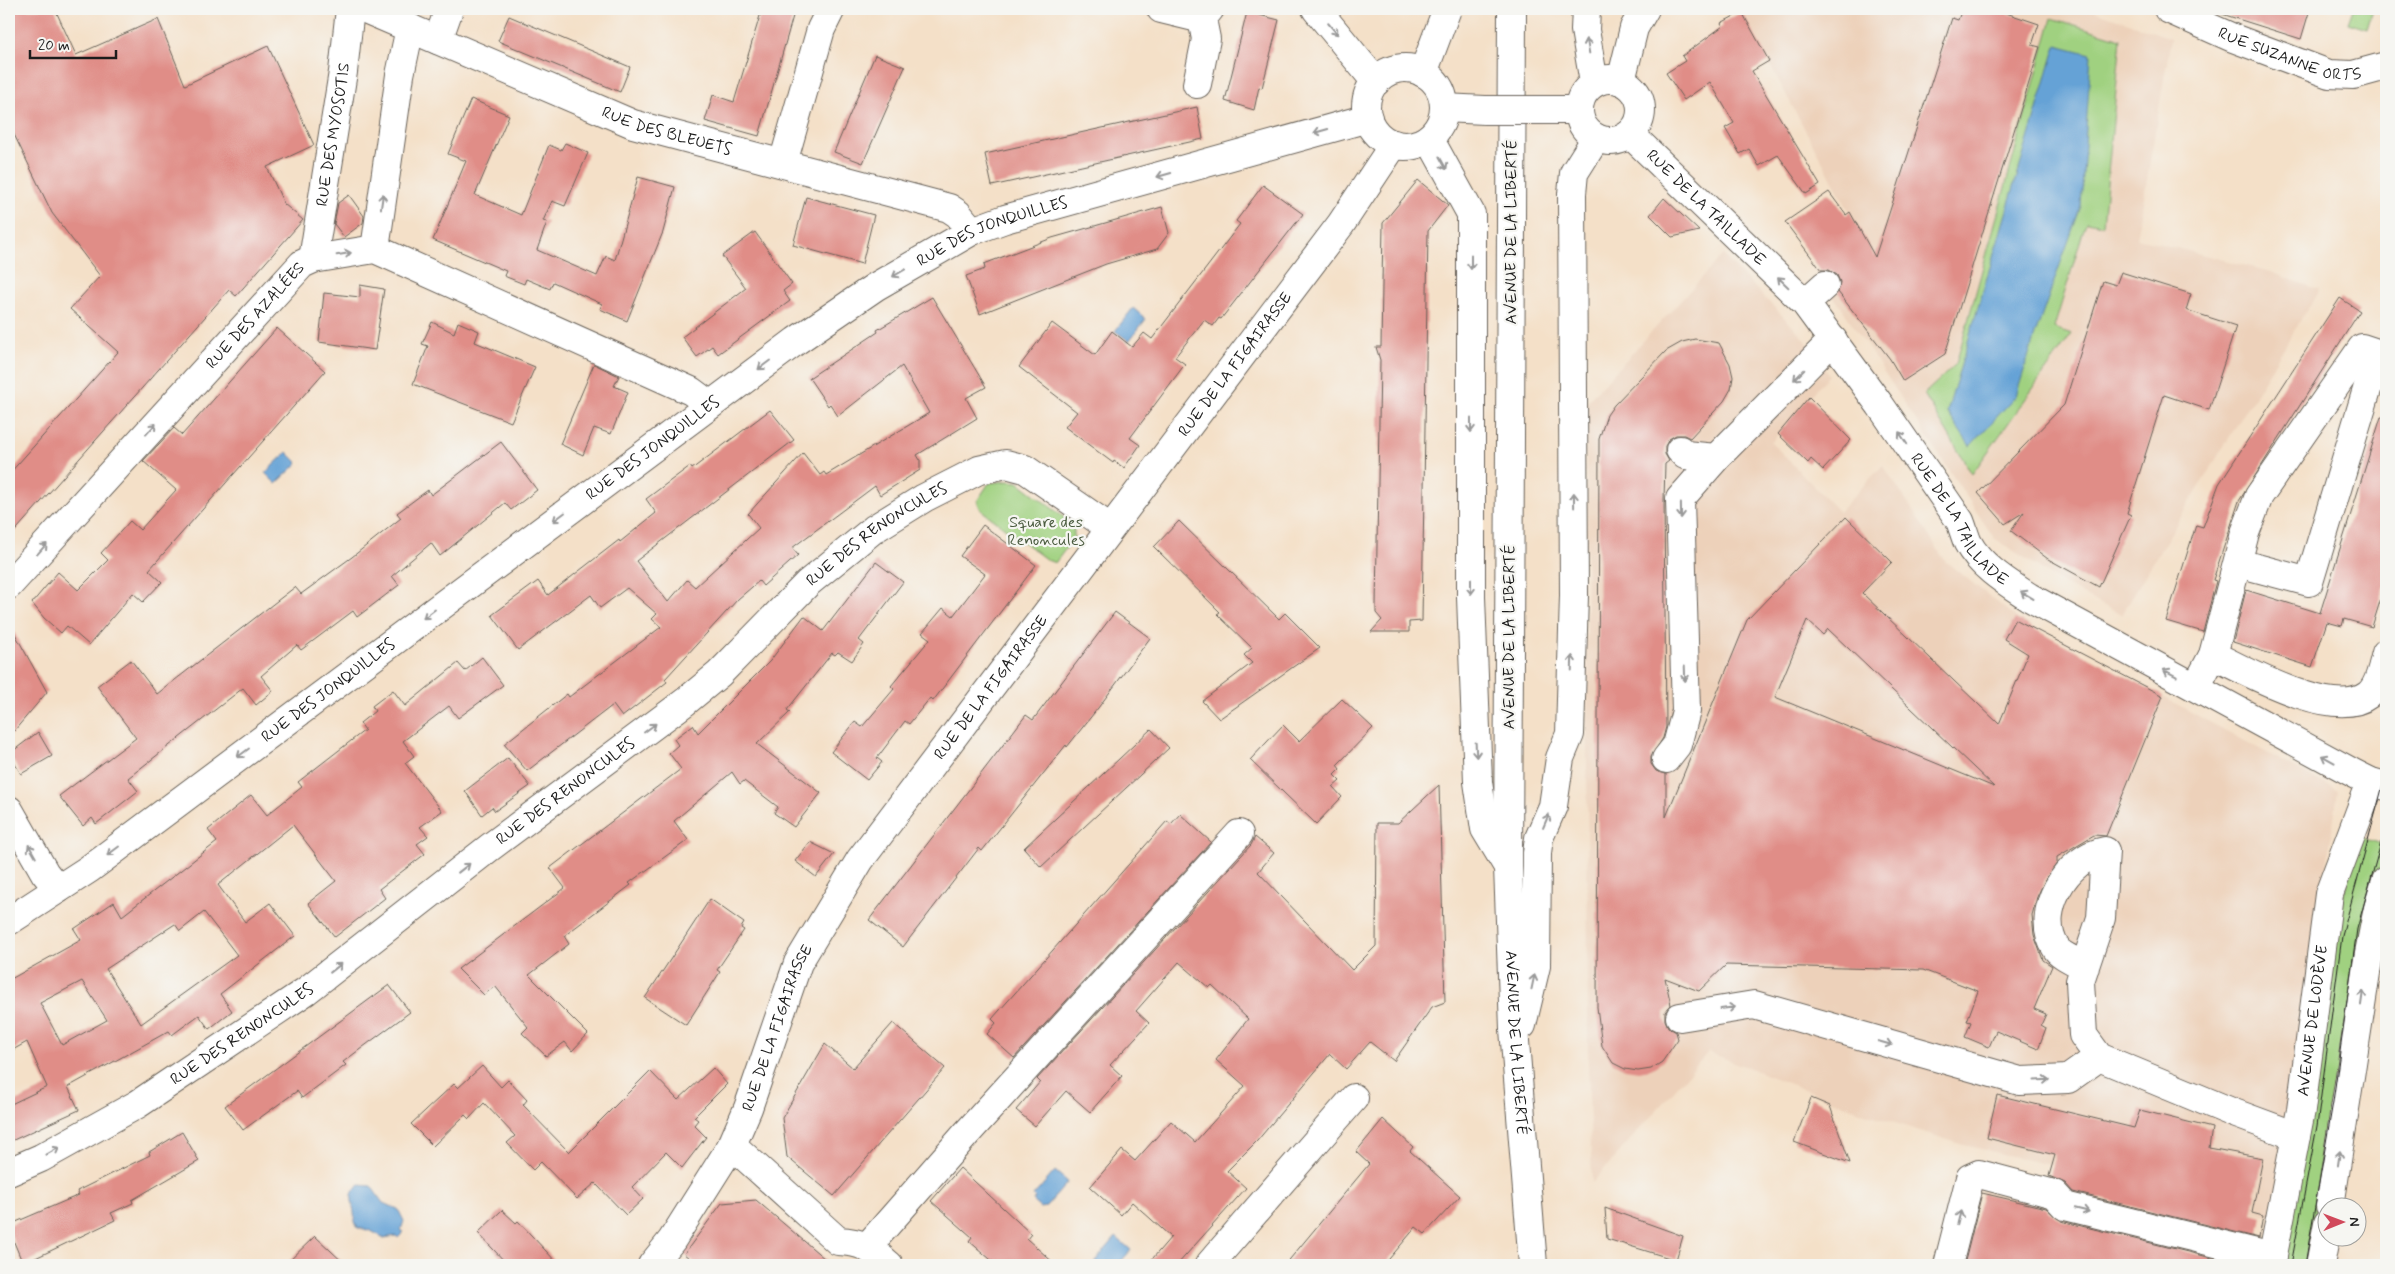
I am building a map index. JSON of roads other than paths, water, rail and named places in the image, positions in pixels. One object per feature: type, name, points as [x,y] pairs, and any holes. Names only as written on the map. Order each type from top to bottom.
[{"type":"street","name":"RUE DES MYOSOTIS","points":[[313,259],[343,72],[350,9]]},
{"type":"street","name":"RUE DES BLEUETS","points":[[365,9],[633,124],[949,208],[958,214],[972,231]]},
{"type":"street","points":[[438,40],[448,9]]},
{"type":"street","points":[[782,163],[821,29],[831,9]]},
{"type":"street","points":[[1161,9],[1206,14],[1206,39],[1197,84]]},
{"type":"street","points":[[1316,9],[1376,82]]},
{"type":"street","points":[[1423,73],[1447,9]]},
{"type":"street","name":"AVENUE DE LA LIBERTÉ","points":[[1512,9],[1508,867],[1515,1045],[1533,1265]]},
{"type":"street","points":[[1586,9],[1585,30],[1594,83]]},
{"type":"street","points":[[1621,81],[1634,28],[1644,9]]},
{"type":"street","name":"RUE SUZANNE ORTS","points":[[2168,9],[2233,38],[2329,74],[2353,75],[2386,66]]},
{"type":"street","points":[[410,28],[400,75],[374,249],[691,391],[710,405]]},
{"type":"street","points":[[1398,69],[1411,69],[1423,73],[1438,87],[1443,97],[1444,108],[1438,129],[1430,138],[1418,144],[1406,146],[1382,139],[1373,129],[1368,118],[1366,105],[1370,92],[1376,82],[1386,74],[1398,69]]},
{"type":"street","points":[[1612,79],[1630,86],[1640,103],[1639,122],[1630,134],[1612,141],[1596,138],[1584,127],[1573,111],[1583,95],[1594,83],[1612,79]]},
{"type":"street","points":[[1444,108],[1573,111]]},
{"type":"street","name":"RUE DES JONQUILLES","points":[[9,921],[89,869],[796,341],[875,287],[972,231],[1005,219],[1368,118]]},
{"type":"street","name":"RUE DE LA TAILLADE","points":[[1630,134],[1805,303],[1960,521],[1968,543],[1978,557],[2029,597],[2378,784]]},
{"type":"street","points":[[1430,138],[1471,214],[1471,597],[1478,782],[1485,829],[1508,867]]},
{"type":"street","points":[[1515,1045],[1527,1009],[1536,966],[1538,845],[1553,806],[1560,758],[1570,734],[1574,595],[1572,194],[1574,173],[1596,138]]},
{"type":"street","name":"RUE DE LA FIGAIRASSE","points":[[652,1265],[672,1240],[732,1145],[748,1108],[798,963],[860,860],[1341,224],[1394,144]]},
{"type":"street","name":"RUE DES AZALÉES","points":[[9,585],[302,264],[313,259],[374,249]]},
{"type":"street","points":[[1805,303],[1825,285]]},
{"type":"street","points":[[1666,758],[1676,745],[1686,711],[1680,499],[1716,458],[1833,340]]},
{"type":"street","points":[[2196,687],[2213,655],[2245,533],[2258,496],[2362,348],[2382,355],[2309,582],[2238,563]]},
{"type":"street","points":[[1680,450],[1685,455],[1716,458]]},
{"type":"street","name":"RUE DES RENONCULES","points":[[9,1172],[40,1158],[138,1104],[306,992],[489,848],[685,702],[719,674],[808,583],[874,529],[924,498],[979,470],[1006,464],[1025,469],[1110,528]]},
{"type":"street","points":[[2213,655],[2284,689],[2305,696],[2336,701],[2359,700],[2369,694],[2376,685],[2386,653]]},
{"type":"street","name":"AVENUE DE LODÈVE","points":[[2272,1261],[2296,1136],[2329,894],[2378,784]]},
{"type":"street","points":[[9,810],[45,873],[58,889]]},
{"type":"street","points":[[868,1246],[967,1133],[1239,834]]},
{"type":"street","points":[[2332,1196],[2369,953],[2378,908],[2386,881]]},
{"type":"street","points":[[2085,967],[2080,981],[2083,1035],[2099,1057],[2234,1113],[2296,1136]]},
{"type":"street","points":[[1680,1017],[1754,1005],[2020,1081],[2068,1079],[2099,1057]]},
{"type":"street","points":[[1209,1265],[1354,1098]]},
{"type":"street","points":[[732,1145],[838,1241],[855,1241],[868,1246],[889,1265]]},
{"type":"street","points":[[1948,1265],[1970,1178],[1979,1174],[2054,1194],[2065,1206],[2272,1261]]},
{"type":"street","points":[[2320,1265],[2324,1246]]},
{"type":"water","points":[[2056,45],[2091,54],[2081,206],[2035,335],[2016,396],[1970,446],[1947,412]]},
{"type":"water","points":[[1133,308],[1146,319],[1129,341],[1115,331]]},
{"type":"water","points":[[287,452],[298,463],[276,484],[265,473]]},
{"type":"water","points":[[1055,1171],[1068,1182],[1046,1207],[1041,1208],[1033,1201],[1035,1198],[1033,1196]]},
{"type":"water","points":[[360,1185],[371,1186],[383,1203],[398,1209],[404,1221],[401,1230],[404,1232],[398,1238],[396,1236],[384,1238],[371,1231],[358,1228],[355,1220],[352,1194]]},
{"type":"water","points":[[1116,1237],[1131,1250],[1118,1265],[1092,1265]]},
{"type":"tram line","points":[[2291,1265],[2317,1126],[2342,936],[2386,774]]},
{"type":"tram line","points":[[2305,1265],[2333,1102],[2357,929],[2386,825]]},
{"type":"park label","name":"Square des Renoncules","points":[[1046,531]]}]
